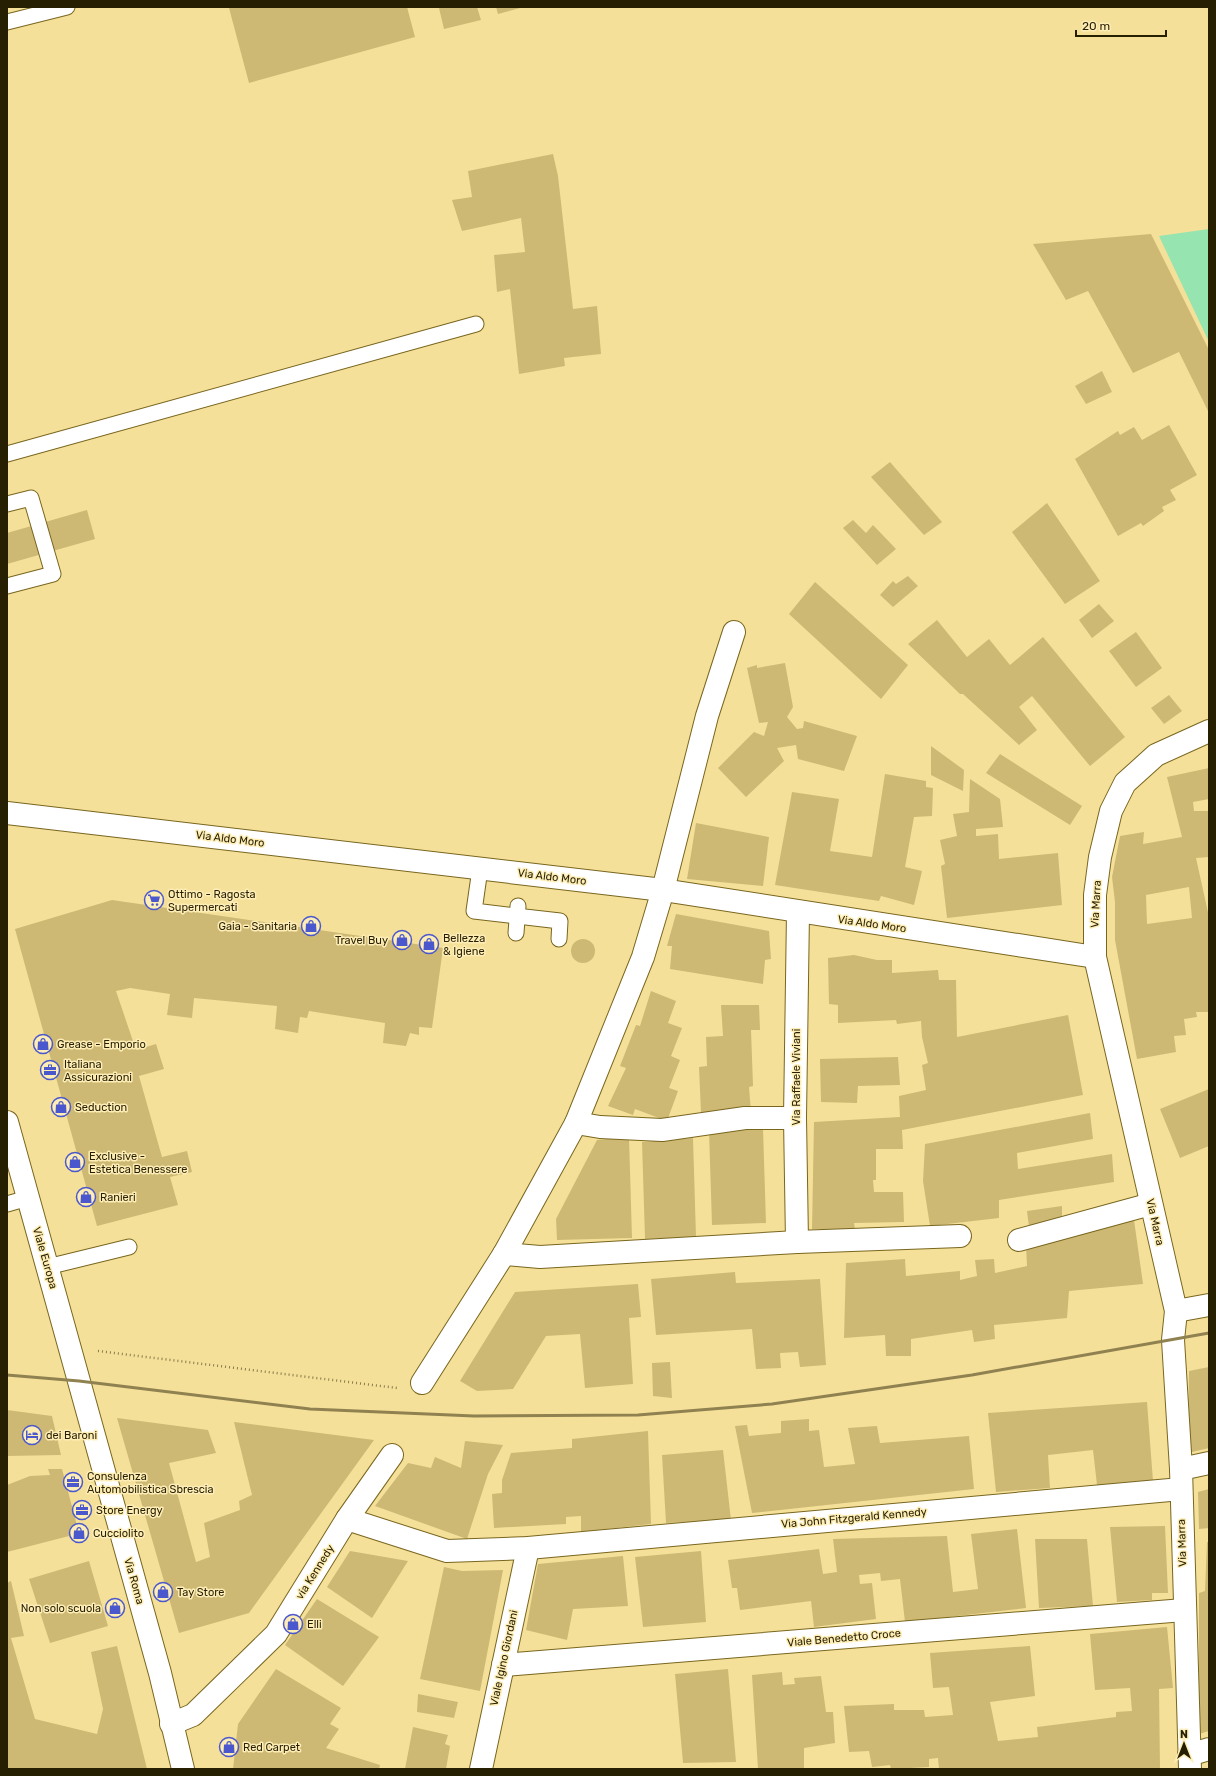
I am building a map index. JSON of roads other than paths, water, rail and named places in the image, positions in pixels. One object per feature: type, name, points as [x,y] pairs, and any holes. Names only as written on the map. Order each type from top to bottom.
[{"type":"street","points":[[422,1382],[504,1254],[576,1123],[643,957],[663,890],[708,716],[734,632]]},
{"type":"street","name":"Via Marra","points":[[1189,1762],[1181,1479],[1173,1340],[1176,1311],[1095,957],[1095,895],[1100,856],[1111,811],[1125,783],[1156,755],[1209,731]]},
{"type":"street","name":"Via Aldo Moro","points":[[7,813],[663,890],[1095,957]]},
{"type":"street","name":"Via Raffaele Viviani","points":[[797,1242],[795,1118],[798,912]]},
{"type":"street","points":[[576,1123],[600,1127],[662,1130],[744,1118],[795,1118]]},
{"type":"street","name":"Viale Europa","points":[[7,1122],[82,1394]]},
{"type":"street","points":[[1019,1240],[1151,1204]]},
{"type":"street","points":[[504,1254],[540,1257],[797,1242],[960,1236]]},
{"type":"street","points":[[1176,1311],[1209,1305]]},
{"type":"street","name":"Via Roma","points":[[82,1394],[160,1673],[183,1769]]},
{"type":"street","name":"via Kennedy","points":[[172,1724],[194,1715],[276,1634],[348,1519],[392,1455]]},
{"type":"street","name":"Via John Fitzgerald Kennedy","points":[[348,1519],[447,1551],[528,1548],[1181,1479],[1209,1463]]},
{"type":"street","name":"Viale Igino Giordani","points":[[481,1769],[528,1548]]},
{"type":"street","name":"Viale Benedetto Croce","points":[[503,1665],[1184,1610]]},
{"type":"street","points":[[1189,1762],[1209,1749]]},
{"type":"lane","points":[[7,22],[67,7]]},
{"type":"lane","points":[[7,454],[476,324]]},
{"type":"lane","points":[[7,504],[32,498],[53,574],[7,586]]},
{"type":"lane","points":[[480,869],[474,911],[518,911],[560,921],[559,939]]},
{"type":"lane","points":[[516,933],[518,911]]},
{"type":"lane","points":[[7,1204],[28,1198]]},
{"type":"lane","points":[[47,1267],[129,1247]]},
{"type":"railway","points":[[7,1375],[79,1381],[310,1409],[474,1416],[638,1415],[772,1404],[972,1375],[1209,1333]]},
{"type":"place","name":"Ottimo - Ragosta Supermercati","points":[[154,900]]},
{"type":"place","name":"Gaia - Sanitaria","points":[[311,926]]},
{"type":"place","name":"Travel Buy","points":[[402,940]]},
{"type":"place","name":"Bellezza & Igiene","points":[[429,944]]},
{"type":"place","name":"Grease - Emporio","points":[[43,1044]]},
{"type":"place","name":"Italiana Assicurazioni","points":[[50,1070]]},
{"type":"place","name":"Seduction","points":[[61,1107]]},
{"type":"place","name":"Exclusive - Estetica Benessere","points":[[75,1162]]},
{"type":"place","name":"Ranieri","points":[[86,1197]]},
{"type":"place","name":"dei Baroni","points":[[32,1435]]},
{"type":"place","name":"Consulenza Automobilistica Sbrescia","points":[[73,1482]]},
{"type":"place","name":"Store Energy","points":[[82,1510]]},
{"type":"place","name":"Cucciolito","points":[[79,1533]]},
{"type":"place","name":"Tay Store","points":[[163,1592]]},
{"type":"place","name":"Non solo scuola","points":[[115,1608]]},
{"type":"place","name":"Elli","points":[[293,1624]]},
{"type":"place","name":"Red Carpet","points":[[229,1747]]}]
